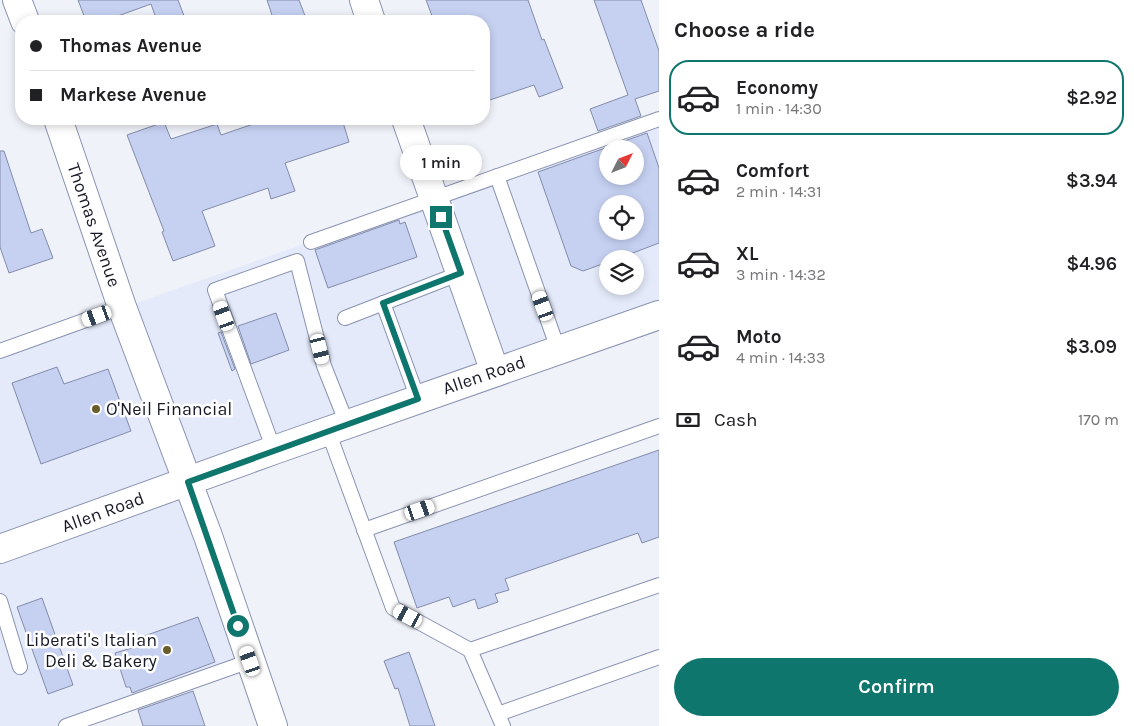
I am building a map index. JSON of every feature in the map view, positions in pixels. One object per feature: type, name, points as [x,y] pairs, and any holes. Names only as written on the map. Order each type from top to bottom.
[{"type":"street","points":[[17,0],[22,15]]},
{"type":"street","points":[[364,0],[369,15]]},
{"type":"street","name":"Thomas Avenue","points":[[60,125],[122,307],[188,482],[273,726]]},
{"type":"street","points":[[408,125],[495,372]]},
{"type":"street","name":"Allen Road","points":[[0,549],[338,427],[659,315]]},
{"type":"lane","points":[[310,242],[659,119]]},
{"type":"lane","points":[[497,176],[558,350]]},
{"type":"lane","points":[[274,450],[215,290],[297,261],[364,530],[393,608],[470,650],[500,720],[659,658]]},
{"type":"lane","points":[[345,318],[461,273]]},
{"type":"lane","points":[[383,303],[418,399]]},
{"type":"lane","points":[[0,350],[122,307]]},
{"type":"lane","points":[[364,530],[659,426]]},
{"type":"lane","points":[[470,650],[659,585]]},
{"type":"lane","points":[[0,601],[20,667]]},
{"type":"lane","points":[[66,726],[250,661]]},
{"type":"shaded area","points":[[659,119],[659,315],[189,481],[250,661],[66,726],[0,726],[0,351],[599,140],[599,185],[644,185],[644,140],[599,140]]},
{"type":"building","points":[[78,0],[178,0],[184,15],[155,15],[151,4],[121,15],[84,15]]},
{"type":"building","points":[[267,0],[299,0],[305,15],[272,15]]},
{"type":"building","points":[[426,0],[528,0],[542,40],[544,39],[563,88],[539,97],[534,85],[490,100],[490,15],[432,15]]},
{"type":"building","points":[[594,0],[641,0],[659,51],[659,91],[635,99],[641,116],[598,131],[590,109],[628,95]]},
{"type":"building","points":[[155,125],[165,125],[171,139],[217,125],[221,135],[250,125],[344,125],[349,142],[285,163],[295,191],[271,199],[268,188],[202,211],[215,246],[173,261],[162,232],[164,231],[127,135]]},
{"type":"building","points":[[647,133],[659,168],[659,243],[641,250],[599,250],[599,265],[583,271],[571,266],[538,172],[599,150],[599,185],[644,185],[644,140],[627,140]]},
{"type":"building","points":[[0,151],[4,151],[31,233],[42,229],[53,258],[9,273],[0,247]]},
{"type":"building","points":[[399,220],[400,224],[405,222],[417,257],[328,288],[315,250]]},
{"type":"building","points":[[276,313],[289,350],[251,364],[238,326]]},
{"type":"building","points":[[221,332],[235,369],[232,371],[218,333]]},
{"type":"building","points":[[57,367],[64,384],[108,369],[131,431],[41,464],[12,383]]},
{"type":"building","points":[[659,450],[659,537],[642,543],[638,533],[505,579],[509,590],[495,594],[498,602],[478,609],[475,599],[453,607],[449,597],[417,608],[394,542]]},
{"type":"building","points":[[42,598],[73,685],[48,694],[17,607]]},
{"type":"building","name":"Liberati's Italian Deli & Bakery","points":[[198,617],[215,662],[132,693],[130,687],[126,687],[115,653],[135,647],[133,640]]},
{"type":"building","points":[[409,652],[435,726],[410,726],[398,688],[395,689],[384,661]]},
{"type":"building","points":[[193,691],[205,726],[143,726],[138,710]]},
{"type":"place","name":"O'Neil Financial","points":[[96,409]]},
{"type":"place","name":"Liberati's Italian Deli & Bakery","points":[[167,650]]},
{"type":"route","points":[[238,626],[188,482],[216,470],[418,399],[383,303],[461,273],[441,217]]}]
